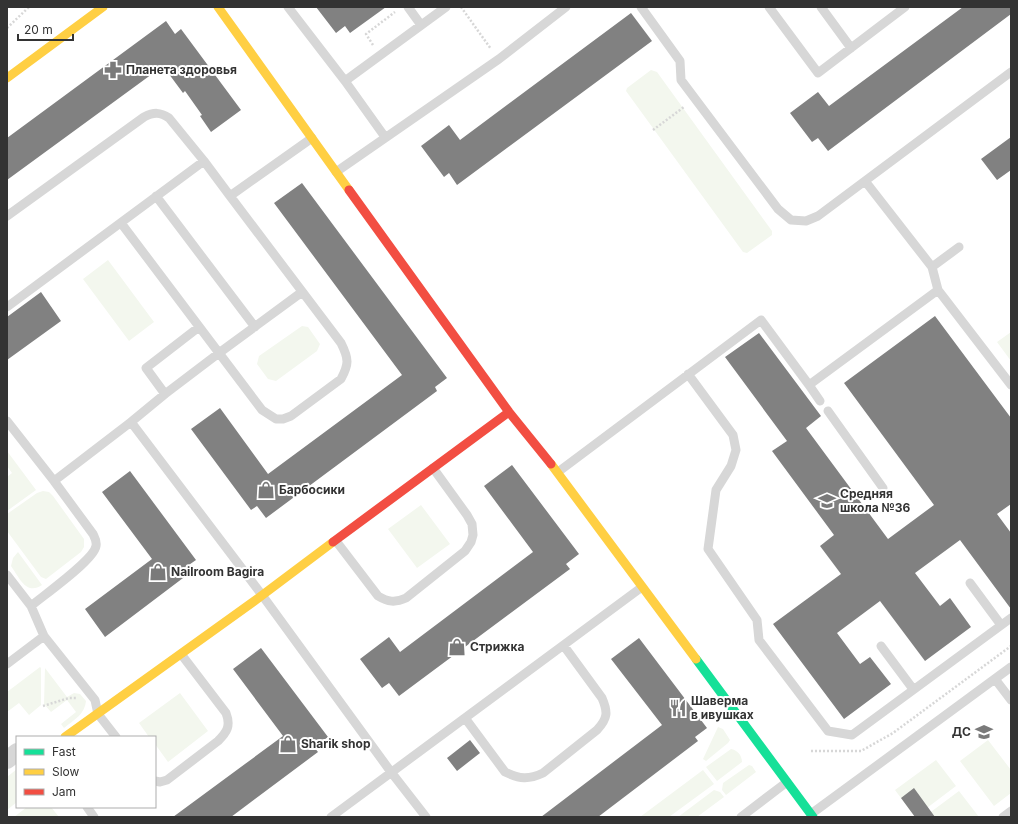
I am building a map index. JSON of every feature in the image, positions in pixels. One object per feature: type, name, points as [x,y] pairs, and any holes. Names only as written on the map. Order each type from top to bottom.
[{"type":"street","points":[[7,78],[103,7]]},
{"type":"street","points":[[218,7],[509,412],[558,472],[812,816]]},
{"type":"street","points":[[66,736],[262,595],[509,412]]},
{"type":"street","points":[[7,760],[16,753]]},
{"type":"lane","points":[[288,7],[345,81],[385,137]]},
{"type":"lane","points":[[345,81],[446,7]]},
{"type":"lane","points":[[336,172],[499,59],[566,7]]},
{"type":"lane","points":[[641,7],[680,61],[681,80],[778,209],[790,220],[806,221],[818,216],[1011,72]]},
{"type":"lane","points":[[769,7],[818,73],[901,8]]},
{"type":"lane","points":[[821,7],[851,48]]},
{"type":"lane","points":[[405,8],[421,25]]},
{"type":"lane","points":[[7,216],[144,117],[157,113],[163,114],[169,118],[204,162],[341,343],[348,363],[340,379],[291,416],[283,419],[276,419],[262,410],[121,223]]},
{"type":"lane","points":[[230,196],[312,138]]},
{"type":"lane","points":[[7,307],[204,162]]},
{"type":"lane","points":[[865,181],[932,267],[938,290],[1011,385]]},
{"type":"lane","points":[[156,196],[255,327]]},
{"type":"lane","points":[[932,267],[959,247]]},
{"type":"lane","points":[[809,384],[938,290]]},
{"type":"lane","points":[[54,481],[165,394],[302,292]]},
{"type":"lane","points":[[558,472],[761,320],[820,401]]},
{"type":"lane","points":[[165,394],[146,368],[199,327]]},
{"type":"lane","points":[[688,374],[733,435],[736,450],[731,466],[716,490],[708,549],[757,620],[760,640],[828,731],[852,735],[1011,618]]},
{"type":"lane","points":[[828,411],[884,488]]},
{"type":"lane","points":[[7,421],[94,534],[96,541],[96,546],[89,559],[30,606]]},
{"type":"lane","points":[[131,422],[262,595],[391,772],[426,817]]},
{"type":"lane","points":[[336,540],[378,596],[393,602],[406,598],[465,550],[471,542],[473,535],[472,524],[467,515],[433,468]]},
{"type":"lane","points":[[7,575],[30,606],[44,636],[95,700],[98,714],[115,736]]},
{"type":"lane","points":[[970,583],[1001,625]]},
{"type":"lane","points":[[331,817],[642,587]]},
{"type":"lane","points":[[7,664],[44,636]]},
{"type":"lane","points":[[466,718],[505,772],[524,778],[533,777],[543,772],[598,730],[606,715],[602,698],[564,646]]},
{"type":"lane","points":[[881,646],[913,689]]},
{"type":"lane","points":[[156,781],[160,782],[167,780],[218,741],[228,727],[226,713],[181,654]]},
{"type":"lane","points":[[812,816],[1011,667]]},
{"type":"lane","points":[[995,679],[1011,700]]},
{"type":"lane","points":[[741,817],[787,782]]},
{"type":"lane","points":[[87,808],[94,817]]},
{"type":"lane","points":[[1003,817],[1011,811]]},
{"type":"path","points":[[7,28],[29,7]]},
{"type":"path","points":[[461,7],[499,59]]},
{"type":"path","points":[[380,55],[366,34],[405,8]]},
{"type":"path","points":[[653,130],[684,107]]},
{"type":"path","points":[[811,751],[861,751],[878,743],[1011,646]]},
{"type":"path","points":[[43,706],[69,698],[82,698]]},
{"type":"shaded area","points":[[651,70],[657,72],[772,231],[772,235],[747,253],[743,252],[626,91],[627,88]]},
{"type":"shaded area","points":[[108,260],[154,322],[129,341],[83,279]]},
{"type":"shaded area","points":[[302,326],[308,327],[320,344],[317,351],[276,381],[268,379],[257,364],[259,356]]},
{"type":"shaded area","points":[[1011,332],[1011,361],[997,342]]},
{"type":"shaded area","points":[[7,451],[36,490],[7,511],[7,477],[12,473],[7,466]]},
{"type":"shaded area","points":[[43,491],[49,492],[53,496],[84,539],[84,547],[81,552],[46,579],[41,577],[7,531],[7,514],[37,493]]},
{"type":"shaded area","points":[[421,505],[450,544],[417,568],[388,529]]},
{"type":"shaded area","points":[[18,552],[42,585],[36,588],[27,587],[20,580],[11,566],[13,558]]},
{"type":"shaded area","points":[[40,667],[41,705],[29,715],[19,703],[7,712],[7,692]]},
{"type":"shaded area","points":[[45,668],[67,697],[74,693],[80,694],[86,701],[84,710],[64,728],[61,724],[76,712],[67,700],[51,712],[44,704]]},
{"type":"shaded area","points":[[180,693],[208,731],[168,762],[156,745],[156,736],[148,736],[139,723]]},
{"type":"shaded area","points":[[718,727],[723,729],[730,740],[706,761],[703,759]]},
{"type":"shaded area","points":[[988,740],[1011,770],[1011,793],[994,806],[960,761]]},
{"type":"shaded area","points":[[731,749],[739,753],[742,762],[717,781],[706,767]]},
{"type":"shaded area","points":[[936,760],[956,786],[915,817],[895,790]]},
{"type":"shaded area","points":[[749,765],[752,766],[756,772],[726,795],[722,790],[723,783]]},
{"type":"shaded area","points":[[16,770],[16,803],[7,810],[7,777]]},
{"type":"shaded area","points":[[703,770],[714,784],[669,817],[640,817]]},
{"type":"shaded area","points":[[714,790],[720,792],[724,797],[697,817],[678,817]]},
{"type":"shaded area","points":[[959,791],[979,817],[924,817]]},
{"type":"shaded area","points":[[26,808],[52,808],[59,817],[14,817]]},
{"type":"building","points":[[316,7],[386,7],[350,33],[345,26],[336,33]]},
{"type":"building","points":[[963,7],[1011,7],[1011,14],[828,151],[818,138],[812,142],[790,113],[818,92],[829,106]]},
{"type":"building","points":[[631,13],[652,41],[457,185],[449,173],[444,177],[421,146],[449,125],[460,140]]},
{"type":"building","points":[[166,21],[175,34],[181,29],[241,110],[211,132],[200,116],[202,115],[185,91],[183,93],[163,66],[7,180],[7,138]]},
{"type":"building","points":[[1011,137],[1011,170],[997,180],[981,159]]},
{"type":"building","points":[[302,183],[447,378],[435,387],[437,391],[266,518],[257,506],[251,510],[191,429],[220,408],[268,474],[402,375],[274,203]]},
{"type":"building","points":[[41,292],[61,321],[7,360],[7,317]]},
{"type":"building","points":[[935,316],[1011,418],[1011,504],[997,514],[1011,533],[1011,609],[960,540],[915,573],[940,606],[950,598],[971,627],[925,661],[880,601],[837,633],[860,664],[870,657],[891,684],[844,719],[773,624],[841,574],[820,546],[834,535],[772,451],[787,441],[725,357],[759,333],[821,416],[806,428],[888,539],[934,505],[844,383]]},
{"type":"building","points":[[512,465],[579,554],[566,564],[570,569],[399,696],[389,683],[382,688],[360,659],[389,637],[400,652],[533,552],[484,486]]},
{"type":"building","points":[[130,471],[196,560],[183,569],[187,575],[105,637],[85,609],[152,559],[102,492]]},
{"type":"building","points":[[639,638],[707,728],[695,737],[698,741],[598,817],[541,817],[662,725],[611,659]]},
{"type":"building","points":[[261,648],[328,737],[314,747],[318,752],[231,817],[173,817],[283,736],[233,669]]},
{"type":"building","points":[[470,740],[480,753],[457,771],[447,758]]},
{"type":"building","points":[[914,788],[935,817],[915,817],[901,798]]},
{"type":"traffic: fast","points":[[696,659],[813,817]]},
{"type":"traffic: slow","points":[[7,78],[103,7]]},
{"type":"traffic: slow","points":[[218,7],[349,190]]},
{"type":"traffic: slow","points":[[551,464],[696,659]]},
{"type":"traffic: slow","points":[[66,736],[253,602],[333,542]]},
{"type":"traffic: jam","points":[[349,190],[509,412],[551,464]]},
{"type":"traffic: jam","points":[[333,542],[509,412]]},
{"type":"place","name":"Планета здоровья","points":[[113,70]]},
{"type":"place","name":"Барбосики","points":[[266,490]]},
{"type":"place","name":"Средняя школа №36","points":[[827,501]]},
{"type":"place","name":"Nailroom Bagira","points":[[158,572]]},
{"type":"place","name":"Стрижка","points":[[457,647]]},
{"type":"place","name":"Шаверма в ивушках","points":[[678,708]]},
{"type":"place","name":"ДС","points":[[984,732]]},
{"type":"place","name":"Sharik shop","points":[[288,744]]}]
